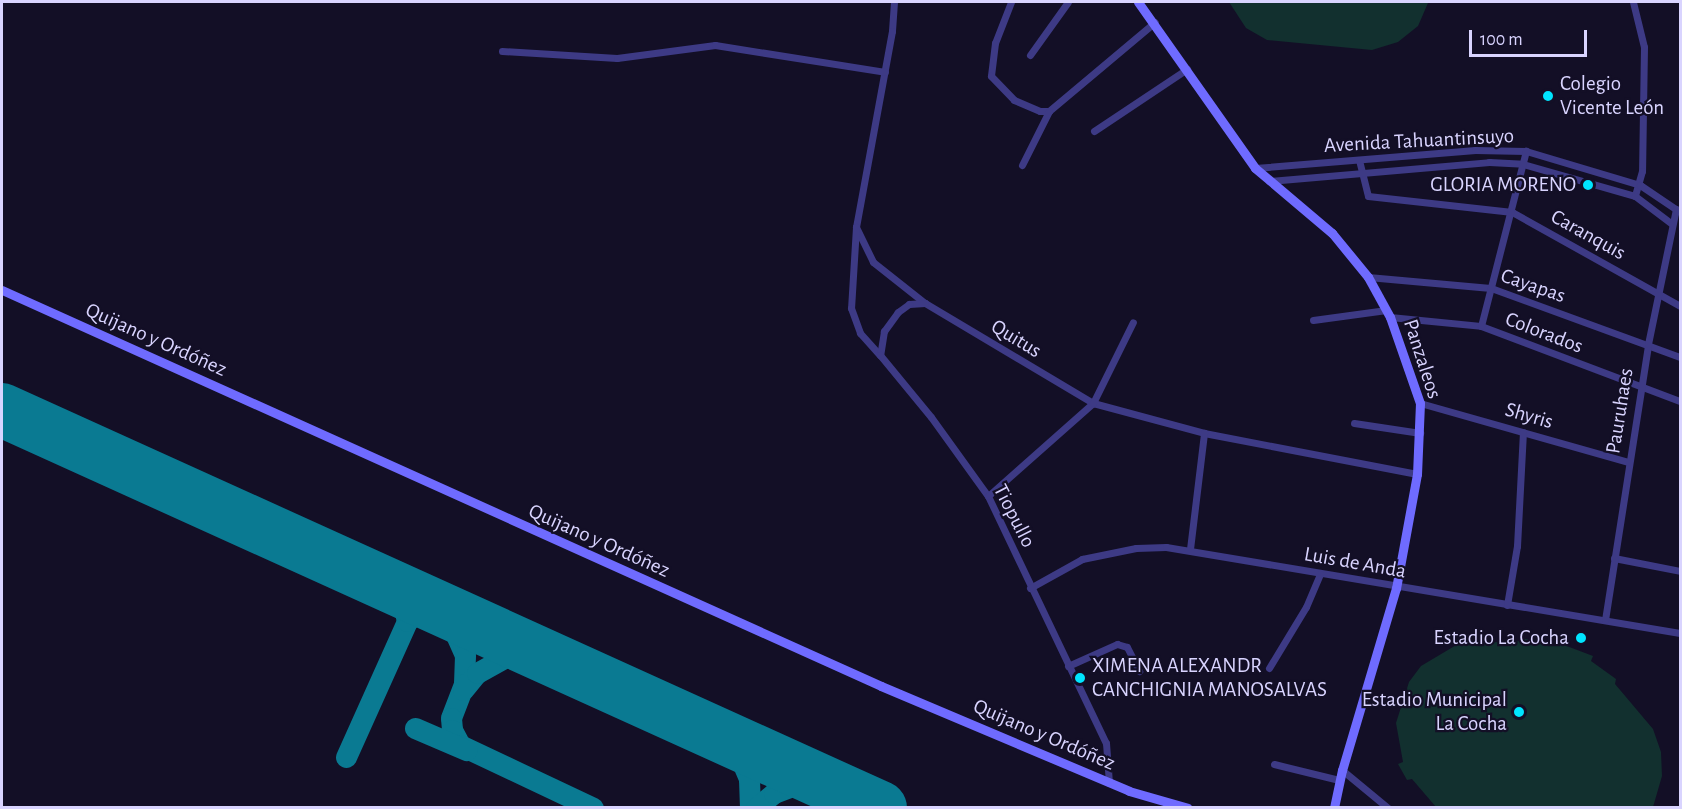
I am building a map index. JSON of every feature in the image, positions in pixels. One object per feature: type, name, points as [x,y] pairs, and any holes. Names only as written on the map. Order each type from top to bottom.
[{"type":"street","points":[[856,227],[885,72],[894,2]]},
{"type":"street","points":[[1011,2],[995,43],[991,76],[1014,100],[1048,111]]},
{"type":"street","points":[[1030,55],[1068,2]]},
{"type":"street","name":"Panzaleos","points":[[1138,2],[1155,22],[1255,168],[1332,233],[1368,277],[1388,314],[1420,403],[1417,474],[1396,588],[1339,780],[1334,807]]},
{"type":"street","points":[[1633,2],[1644,47],[1640,185],[1635,196]]},
{"type":"street","points":[[1022,165],[1048,111],[1155,22]]},
{"type":"street","points":[[502,51],[617,58],[716,45],[885,72]]},
{"type":"street","points":[[1094,131],[1187,69]]},
{"type":"street","name":"Avenida Tahuantinsuyo","points":[[1255,168],[1475,150],[1526,151],[1640,185],[1678,210]]},
{"type":"street","points":[[1481,326],[1526,151]]},
{"type":"street","name":"Caranquis","points":[[1359,160],[1368,196],[1512,212],[1680,306]]},
{"type":"street","name":"Avenida Tahuantinsuyo","points":[[1269,181],[1489,162],[1523,164],[1635,196],[1672,224]]},
{"type":"street","name":"Pauruhaes","points":[[1605,620],[1648,344],[1672,224],[1678,210]]},
{"type":"street","name":"Quitus","points":[[856,227],[873,262],[925,303],[1093,403],[1204,433],[1417,474]]},
{"type":"street","name":"Tiopullo","points":[[856,227],[851,308],[860,333],[932,417],[988,496],[1106,744],[1109,783]]},
{"type":"street","name":"Cayapas","points":[[1368,277],[1491,288],[1680,357]]},
{"type":"street","name":"Quijano y Ordóñez","points":[[2,290],[566,546],[1109,783],[1151,799],[1188,807]]},
{"type":"street","points":[[880,355],[884,331],[898,312],[909,304],[925,303]]},
{"type":"street","name":"Colorados","points":[[1313,320],[1388,314],[1481,326],[1680,401]]},
{"type":"street","points":[[988,496],[1093,403],[1133,322]]},
{"type":"street","name":"Shyris","points":[[1420,403],[1628,462]]},
{"type":"street","points":[[1354,423],[1420,433]]},
{"type":"street","points":[[1507,605],[1517,546],[1523,432]]},
{"type":"street","points":[[1190,549],[1204,433]]},
{"type":"street","name":"Luis de Anda","points":[[1030,588],[1082,559],[1105,553],[1136,548],[1190,549],[1396,588],[1680,633]]},
{"type":"street","points":[[1614,558],[1680,571]]},
{"type":"street","points":[[1269,668],[1289,638],[1320,574]]},
{"type":"street","points":[[1068,666],[1117,644],[1127,647],[1139,671]]},
{"type":"street","points":[[1274,764],[1339,780]]},
{"type":"street","points":[[1342,770],[1388,807]]},
{"type":"green space","points":[[1229,2],[1428,3],[1418,26],[1398,42],[1372,50],[1267,40],[1246,28]]},
{"type":"green space","name":"Estadio Municipal La Cocha","points":[[1552,635],[1564,645],[1593,656],[1591,661],[1616,679],[1615,684],[1653,729],[1661,752],[1662,776],[1653,807],[1436,807],[1412,779],[1407,780],[1398,764],[1403,762],[1396,723],[1409,682],[1421,666],[1458,644],[1520,641],[1520,638],[1548,643]]},
{"type":"taxiway","points":[[385,584],[401,598],[407,621]]},
{"type":"taxiway","points":[[426,602],[452,626],[465,655],[464,684],[451,718],[452,730],[460,745],[593,808]]},
{"type":"taxiway","points":[[346,757],[407,621],[416,613],[442,611]]},
{"type":"taxiway","points":[[463,690],[477,673],[506,657],[538,655],[555,661]]},
{"type":"taxiway","points":[[415,728],[466,750]]},
{"type":"taxiway","points":[[704,728],[739,755],[749,779],[750,808]]},
{"type":"taxiway","points":[[756,808],[774,793],[795,785],[820,784],[847,793]]},
{"type":"runway","points":[[2,410],[880,808]]},
{"type":"place","name":"Colegio Vicente León","points":[[1548,96]]},
{"type":"place","name":"GLORIA MORENO","points":[[1588,185]]},
{"type":"place","name":"Estadio La Cocha","points":[[1581,638]]},
{"type":"place","name":"XIMENA ALEXANDR CANCHIGNIA MANOSALVAS","points":[[1080,678]]},
{"type":"place","name":"Estadio Municipal La Cocha","points":[[1519,712]]}]
